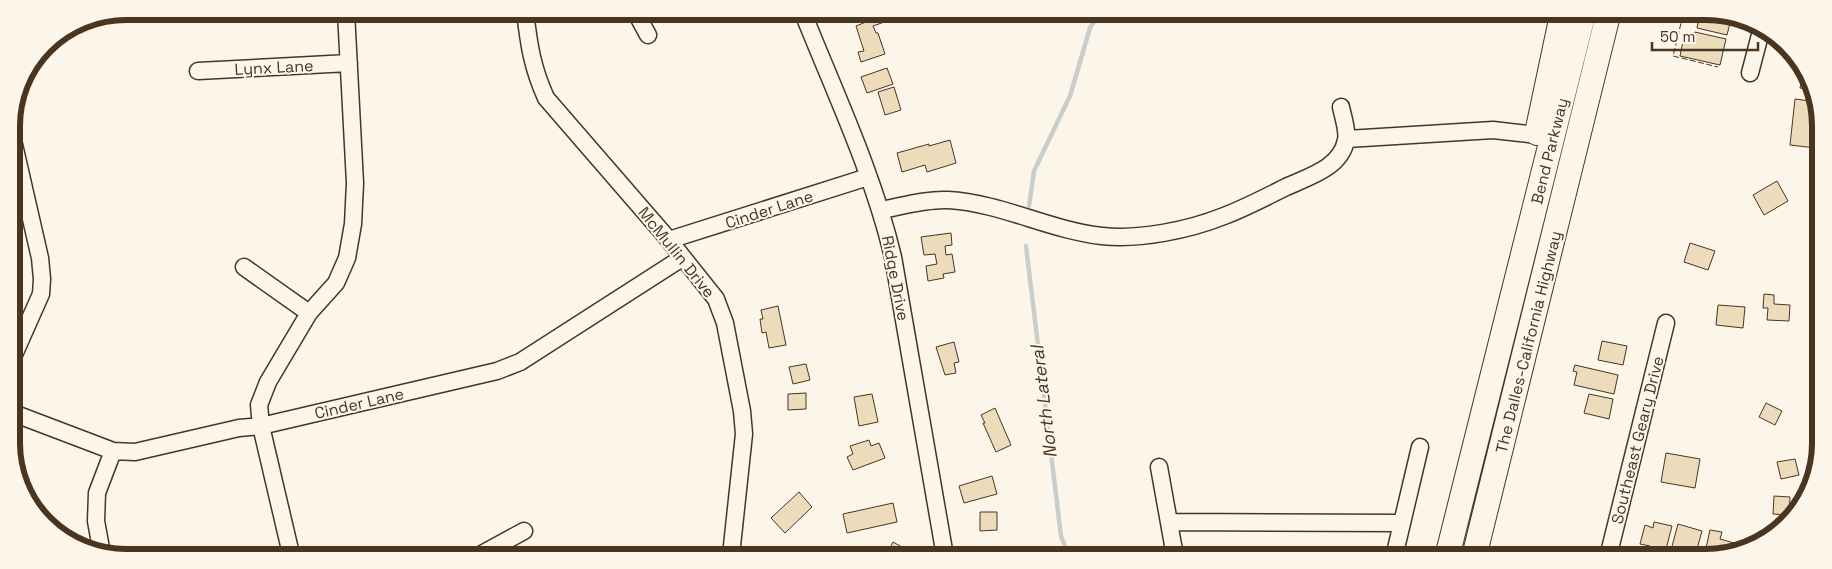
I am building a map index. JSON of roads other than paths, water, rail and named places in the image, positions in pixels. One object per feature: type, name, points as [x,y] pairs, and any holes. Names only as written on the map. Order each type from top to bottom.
[{"type":"highway","points":[[1514,288],[1522,219],[1537,134],[1561,20]]},
{"type":"highway","name":"Bend Parkway","points":[[1514,288],[1582,20]]},
{"type":"highway","name":"Bend Parkway","points":[[1581,127],[1607,20]]},
{"type":"highway","points":[[1581,127],[1620,20]]},
{"type":"highway","name":"The Dalles-California Highway","points":[[1476,549],[1581,127]]},
{"type":"highway","name":"The Dalles-California Highway","points":[[1449,549],[1514,288]]},
{"type":"street","points":[[290,549],[261,426],[258,405],[268,382],[310,313],[336,283],[347,258],[353,224],[355,183],[346,20]]},
{"type":"street","name":"McMullin Drive","points":[[526,20],[530,54],[546,98],[669,240],[716,299],[725,323],[742,411],[744,434],[732,549]]},
{"type":"street","points":[[640,20],[648,35]]},
{"type":"street","name":"Ridge Drive","points":[[806,20],[881,210],[893,257],[944,549]]},
{"type":"street","points":[[1750,73],[1761,36]]},
{"type":"street","name":"Lynx Lane","points":[[198,71],[349,63]]},
{"type":"street","points":[[881,210],[921,202],[947,200],[988,206],[1066,229],[1102,236],[1129,237],[1174,231],[1224,216],[1326,169],[1341,154],[1347,139],[1342,107]]},
{"type":"street","points":[[1347,139],[1493,130],[1537,134]]},
{"type":"street","points":[[20,171],[40,258],[42,279],[41,294],[20,324]]},
{"type":"street","name":"Cinder Lane","points":[[669,240],[868,177]]},
{"type":"street","name":"Cinder Lane","points":[[20,416],[113,452],[135,452],[239,428],[261,426],[505,368],[520,362],[682,258]]},
{"type":"street","points":[[244,268],[310,313]]},
{"type":"street","name":"Southeast Geary Drive","points":[[1610,549],[1666,324]]},
{"type":"street","points":[[1396,549],[1420,447]]},
{"type":"street","points":[[100,546],[96,521],[97,493],[113,452]]},
{"type":"street","points":[[1159,467],[1174,549]]},
{"type":"street","points":[[1170,522],[1402,523]]},
{"type":"street","points":[[491,549],[524,531]]},
{"type":"waterway","name":"North Lateral","points":[[1029,206],[1034,171],[1070,96],[1090,28],[1095,20]]},
{"type":"waterway","name":"North Lateral","points":[[1026,246],[1061,536],[1066,549]]}]
